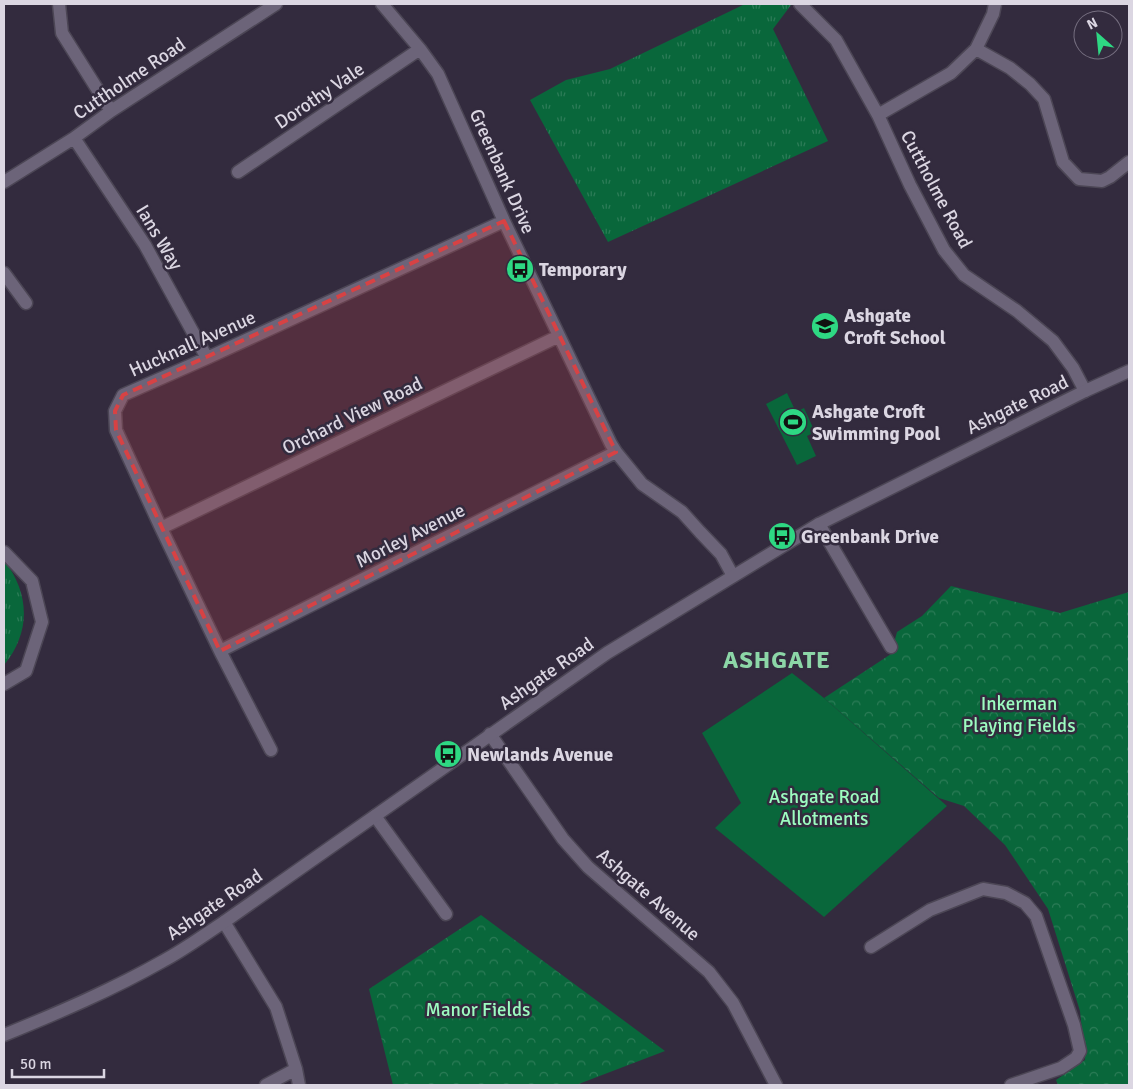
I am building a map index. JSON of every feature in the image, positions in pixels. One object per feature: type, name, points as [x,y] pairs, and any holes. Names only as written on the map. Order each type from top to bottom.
[{"type":"street","points":[[59,4],[62,33],[110,111]]},
{"type":"street","name":"Cuttholme Road","points":[[4,182],[74,138],[110,111],[276,4]]},
{"type":"street","name":"Greenbank Drive","points":[[382,4],[420,49],[438,74],[504,221],[616,452],[642,484],[682,512],[721,554],[733,576]]},
{"type":"street","name":"Cuttholme Road","points":[[800,4],[836,40],[878,115],[910,185],[944,250],[964,275],[1017,311],[1054,341],[1073,368],[1085,391]]},
{"type":"street","points":[[878,115],[951,73],[976,49],[993,14],[995,4]]},
{"type":"street","name":"Dorothy Vale","points":[[238,172],[420,49]]},
{"type":"street","points":[[976,49],[1010,68],[1030,84],[1044,99],[1063,162],[1079,179],[1102,181],[1129,162]]},
{"type":"street","name":"Ians Way","points":[[74,138],[145,244],[207,358]]},
{"type":"street","name":"Hucknall Avenue","points":[[270,750],[220,651],[116,430],[115,411],[123,395],[504,221]]},
{"type":"street","points":[[4,273],[26,303]]},
{"type":"street","name":"Orchard View Road","points":[[161,528],[559,336]]},
{"type":"street","name":"Ashgate Road","points":[[4,1035],[101,994],[164,961],[224,922],[607,653],[819,524],[1085,391],[1129,371]]},
{"type":"street","name":"Morley Avenue","points":[[220,651],[616,452]]},
{"type":"street","points":[[819,524],[891,647]]},
{"type":"street","points":[[4,552],[32,581],[42,622],[26,671],[4,684]]},
{"type":"street","name":"Ashgate Avenue","points":[[490,734],[563,839],[588,867],[709,972],[733,1004],[776,1085]]},
{"type":"street","points":[[375,816],[446,914]]},
{"type":"street","points":[[872,946],[930,910],[984,889],[1006,893],[1025,902],[1036,916],[1074,1026],[1080,1051],[1076,1058],[1045,1080],[1011,1085]]},
{"type":"street","points":[[224,922],[276,1007],[296,1069],[299,1085]]},
{"type":"street","points":[[266,1085],[296,1069]]},
{"type":"highlighted area","points":[[504,221],[616,452],[220,651],[116,430],[115,411],[123,395]]},
{"type":"green space","points":[[745,4],[791,5],[773,29],[828,141],[608,242],[530,100],[566,80],[610,69]]},
{"type":"green space","name":"Ashgate Croft Swimming Pool","points":[[787,393],[796,412],[804,408],[815,432],[807,436],[816,456],[797,465],[766,404]]},
{"type":"green space","points":[[4,560],[19,586],[23,599],[24,613],[19,639],[4,665]]},
{"type":"green space","name":"Inkerman Playing Fields","points":[[951,586],[1060,613],[1129,592],[1129,1085],[1058,1085],[1056,1080],[1085,1060],[1080,1011],[1048,909],[1005,845],[964,806],[939,798],[824,698],[891,654],[897,632],[922,616]]},
{"type":"green space","name":"Ashgate Road Allotments","points":[[792,673],[824,698],[947,806],[824,917],[715,828],[741,803],[702,733]]},
{"type":"green space","name":"Manor Fields","points":[[481,915],[665,1051],[576,1085],[393,1085],[369,989]]},
{"type":"place","name":"Temporary","points":[[520,269]]},
{"type":"place","name":"Ashgate Croft School","points":[[825,326]]},
{"type":"place","name":"Ashgate Croft Swimming Pool","points":[[793,422]]},
{"type":"place","name":"Greenbank Drive","points":[[782,536]]},
{"type":"place","name":"Newlands Avenue","points":[[448,754]]},
{"type":"district","name":"ASHGATE","points":[[777,660]]}]
